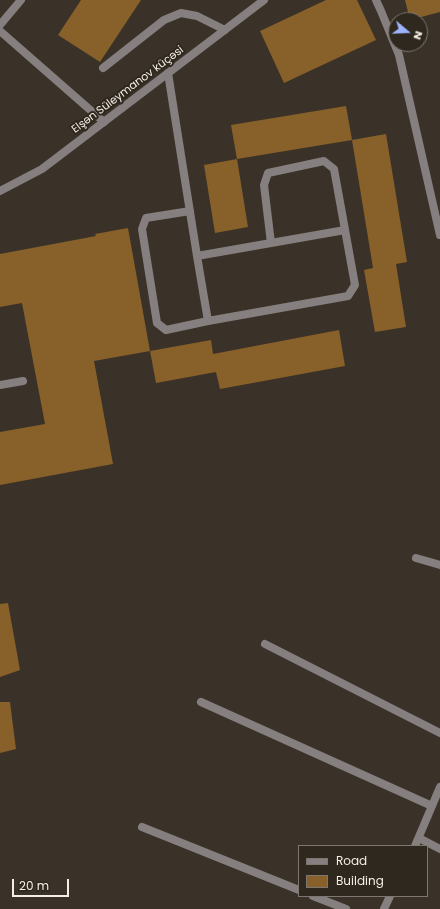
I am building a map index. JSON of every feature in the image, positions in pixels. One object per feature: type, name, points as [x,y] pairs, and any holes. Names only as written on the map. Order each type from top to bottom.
[{"type":"street","points":[[0,25],[21,0]]},
{"type":"street","name":"Elşən Süleymanov küçəsi","points":[[0,191],[42,169],[264,0]]},
{"type":"street","points":[[376,0],[399,54],[440,235]]},
{"type":"street","points":[[103,68],[164,20],[180,13],[197,16],[225,30]]},
{"type":"street","points":[[0,31],[104,122]]},
{"type":"street","points":[[168,73],[208,321]]},
{"type":"street","points":[[190,211],[146,218],[142,229],[157,323],[166,330],[348,296],[355,285],[334,169],[324,161],[268,173],[264,185],[271,243]]},
{"type":"street","points":[[197,256],[345,230]]},
{"type":"street","points":[[0,385],[23,381]]},
{"type":"street","points":[[416,558],[440,565]]},
{"type":"street","points":[[265,644],[440,733]]},
{"type":"street","points":[[201,702],[432,806]]},
{"type":"street","points":[[427,845],[417,842],[440,786]]},
{"type":"street","points":[[142,827],[298,890]]},
{"type":"street","points":[[428,845],[440,849]]},
{"type":"street","points":[[316,897],[346,909]]},
{"type":"street","points":[[384,909],[390,897]]},
{"type":"building","points":[[81,0],[141,0],[100,62],[58,35]]},
{"type":"building","points":[[326,0],[357,0],[376,40],[284,83],[260,31]]},
{"type":"building","points":[[405,0],[440,0],[440,12],[428,15],[428,12],[408,12]]},
{"type":"building","points":[[346,106],[352,140],[237,159],[231,125]]},
{"type":"building","points":[[386,134],[407,262],[396,264],[406,327],[375,332],[364,270],[373,268],[352,140]]},
{"type":"building","points":[[237,159],[248,227],[215,233],[204,165]]},
{"type":"building","points":[[128,228],[150,351],[94,361],[113,464],[0,485],[0,432],[45,424],[22,303],[0,307],[0,254],[96,236],[95,234]]},
{"type":"building","points":[[339,330],[345,366],[220,389],[216,372],[156,383],[150,351],[211,340],[213,354]]},
{"type":"building","points":[[8,603],[20,670],[0,677],[0,604]]},
{"type":"building","points":[[0,702],[10,702],[16,749],[0,753]]}]
